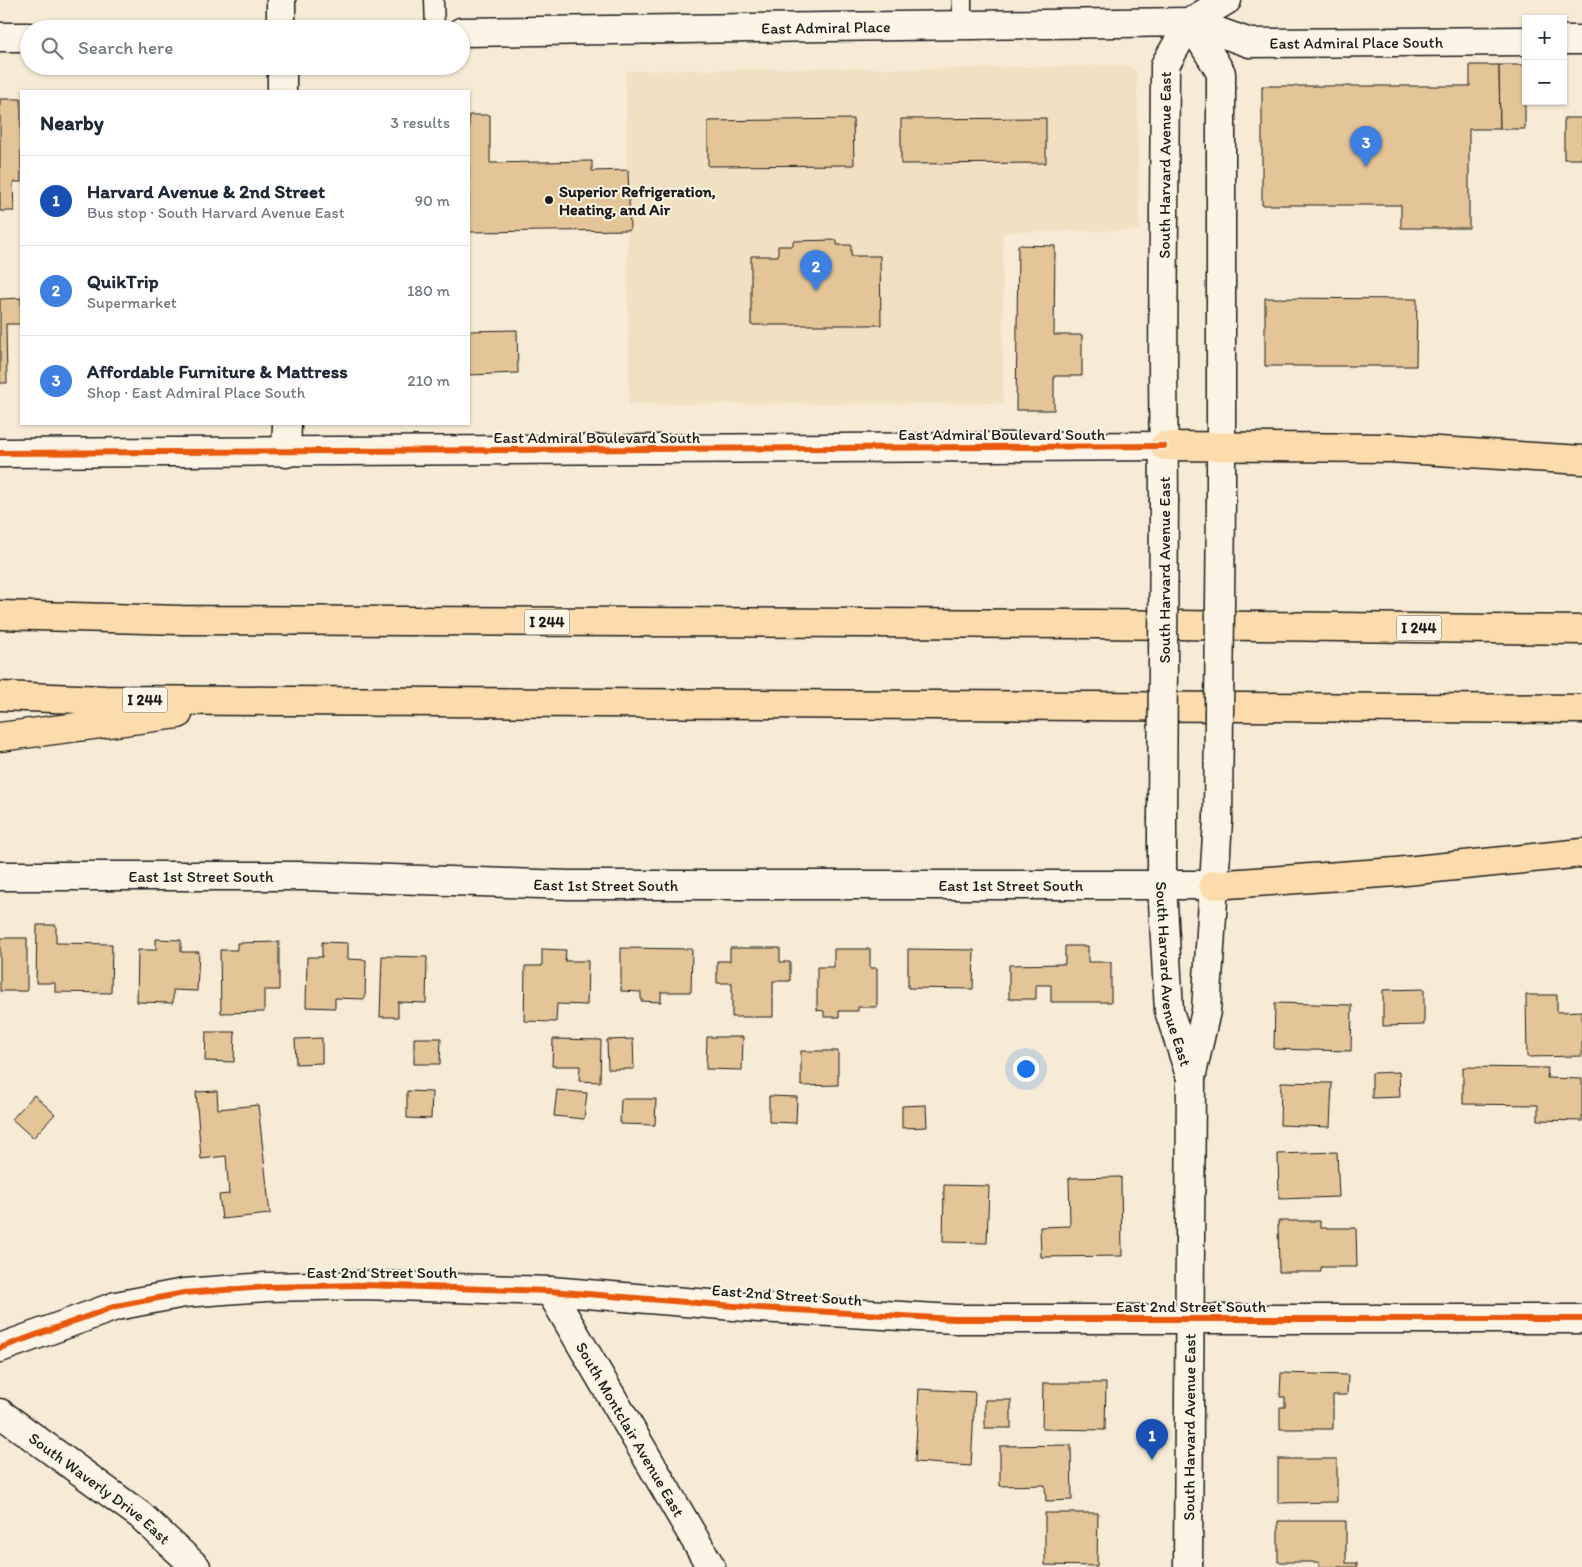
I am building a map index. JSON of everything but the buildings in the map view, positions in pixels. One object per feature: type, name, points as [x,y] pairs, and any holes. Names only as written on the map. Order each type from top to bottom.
[{"type":"highway","points":[[1164,446],[1390,448],[1582,460]]},
{"type":"highway","name":"I 244","points":[[0,615],[191,620],[1084,624],[1582,630]]},
{"type":"highway","name":"I 244","points":[[0,696],[105,700],[1582,710]]},
{"type":"highway","points":[[0,737],[291,700]]},
{"type":"highway","points":[[1213,885],[1396,872],[1582,854]]},
{"type":"main road","points":[[281,0],[282,20]]},
{"type":"main road","points":[[1190,11],[1227,0]]},
{"type":"main road","name":"East Admiral Place","points":[[470,32],[962,27],[1190,11]]},
{"type":"main road","name":"East Admiral Place South","points":[[1190,11],[1250,42],[1522,41]]},
{"type":"main road","name":"South Harvard Avenue East","points":[[1188,1567],[1191,1078],[1206,1011],[1218,820],[1221,499],[1221,73],[1190,11]]},
{"type":"main road","name":"South Harvard Avenue East","points":[[1190,11],[1165,65],[1162,885],[1169,1011],[1191,1078]]},
{"type":"main road","points":[[0,37],[20,37]]},
{"type":"main road","points":[[1567,40],[1582,40]]},
{"type":"main road","points":[[282,75],[282,90]]},
{"type":"main road","points":[[286,453],[287,425]]},
{"type":"main road","name":"East Admiral Boulevard South","points":[[0,453],[286,453],[1164,446]]},
{"type":"main road","name":"East 1st Street South","points":[[0,876],[304,876],[569,885],[1213,885]]},
{"type":"main road","name":"East 2nd Street South","points":[[0,1348],[116,1306],[184,1293],[266,1286],[363,1284],[550,1290],[759,1308],[955,1319],[1582,1318]]},
{"type":"main road","name":"South Montclair Avenue East","points":[[550,1290],[711,1567]]},
{"type":"main road","name":"South Waverly Drive East","points":[[0,1413],[140,1515],[196,1567]]},
{"type":"lane","points":[[434,0],[435,20]]},
{"type":"lane","points":[[962,0],[962,27]]},
{"type":"shaded area","points":[[1127,65],[1137,71],[1139,230],[1003,232],[1003,403],[629,404],[626,71],[830,68],[921,69]]},
{"type":"cycle path","points":[[0,453],[1164,446]]},
{"type":"cycle path","points":[[0,1348],[116,1306],[184,1293],[266,1287],[363,1285],[550,1291],[759,1308],[955,1319],[1582,1319]]},
{"type":"place","name":"Affordable Furniture & Mattress","points":[[1366,167]]},
{"type":"place","name":"Superior Refrigeration, Heating, and Air","points":[[549,200]]},
{"type":"place","name":"QuikTrip","points":[[816,291]]},
{"type":"place","name":"Harvard Avenue & 2nd Street","points":[[1152,1460]]}]
